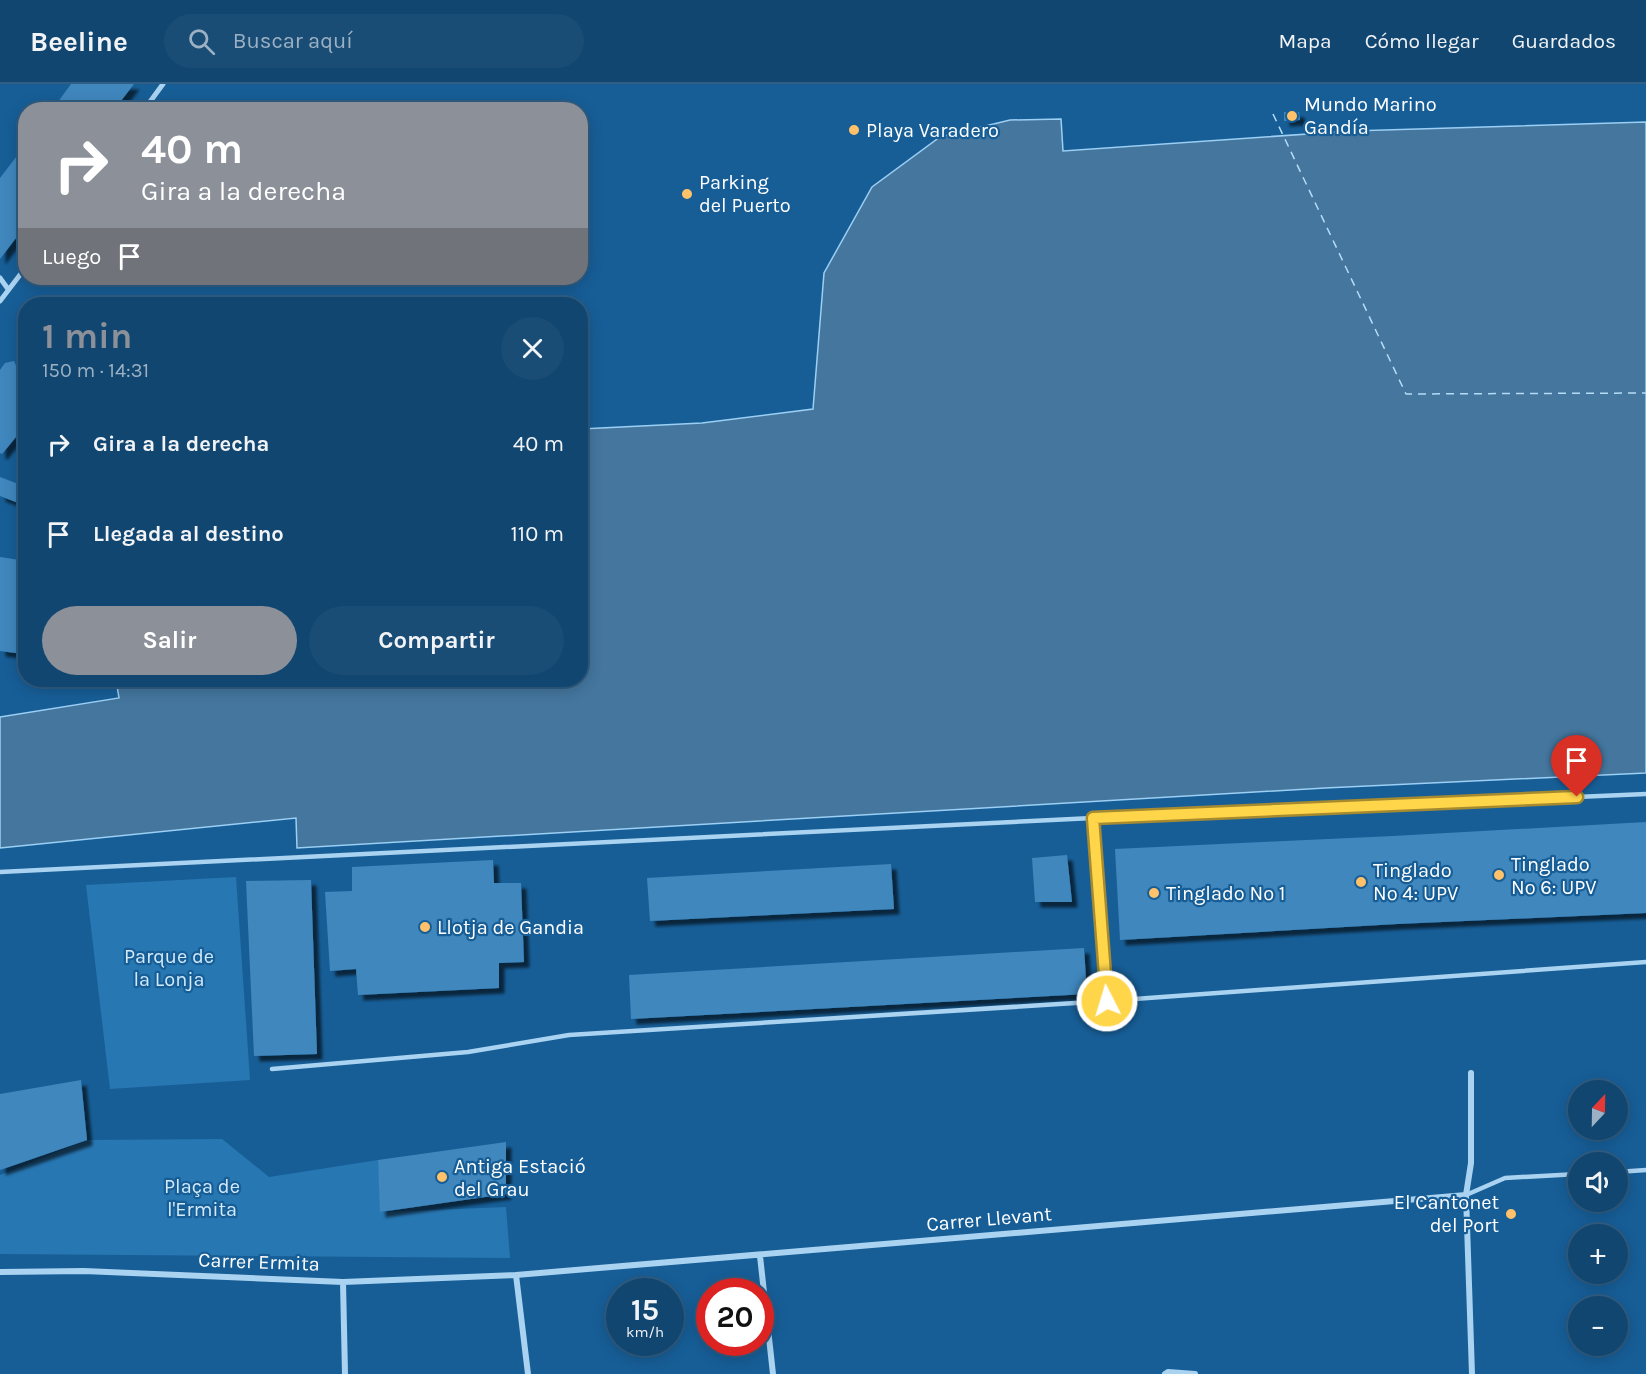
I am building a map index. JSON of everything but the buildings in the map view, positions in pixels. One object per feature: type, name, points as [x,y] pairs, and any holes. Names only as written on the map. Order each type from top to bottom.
[{"type":"street","points":[[150,102],[163,84]]},
{"type":"street","points":[[0,301],[18,277]]},
{"type":"street","points":[[0,278],[8,289]]},
{"type":"street","points":[[1471,1073],[1471,1163],[1466,1195],[1472,1374]]},
{"type":"street","name":"Carrer Llevant","points":[[516,1275],[1466,1195]]},
{"type":"street","points":[[760,1256],[772,1374]]},
{"type":"street","name":"Carrer Ermita","points":[[0,1272],[84,1271],[343,1282],[516,1275]]},
{"type":"street","points":[[516,1275],[528,1374]]},
{"type":"street","points":[[343,1282],[345,1374]]},
{"type":"street","points":[[1165,1374],[1168,1372],[1195,1374]]},
{"type":"lane","points":[[0,872],[1093,818],[1646,794]]},
{"type":"lane","points":[[1093,818],[1107,1001]]},
{"type":"lane","points":[[272,1069],[468,1052],[569,1035],[1107,1001],[1646,962]]},
{"type":"lane","points":[[1628,1171],[1646,1170]]},
{"type":"lane","points":[[1466,1195],[1505,1178],[1568,1175]]},
{"type":"green space","name":"Parque de la Lonja","points":[[236,877],[250,1080],[110,1089],[86,885]]},
{"type":"green space","name":"Plaça de l'Ermita","points":[[222,1139],[269,1177],[378,1160],[381,1212],[506,1207],[510,1258],[0,1254],[0,1175],[87,1140]]},
{"type":"shaded area","points":[[1061,119],[1063,151],[1351,131],[1646,122],[1646,773],[1325,788],[297,848],[296,818],[0,848],[0,717],[119,698],[117,687],[588,687],[588,429],[702,423],[813,409],[824,273],[872,187],[940,137],[1010,120]]},
{"type":"ferry route","points":[[1273,114],[1406,394],[1646,393]]},
{"type":"place","name":"Mundo Marino Gandía","points":[[1292,116]]},
{"type":"place","name":"Playa Varadero","points":[[854,130]]},
{"type":"place","name":"Parking del Puerto","points":[[687,194]]},
{"type":"place","name":"Tinglado Nº 6: UPV","points":[[1499,875]]},
{"type":"place","name":"Tinglado Nº 4: UPV","points":[[1361,882]]},
{"type":"place","name":"Tinglado Nº 1","points":[[1154,893]]},
{"type":"place","name":"Llotja de Gandia","points":[[425,927]]},
{"type":"place","name":"Antiga Estació del Grau","points":[[442,1177]]},
{"type":"place","name":"El Cantonet del Port","points":[[1511,1214]]},
{"type":"route","points":[[1107,1001],[1093,818],[1577,797]]}]
